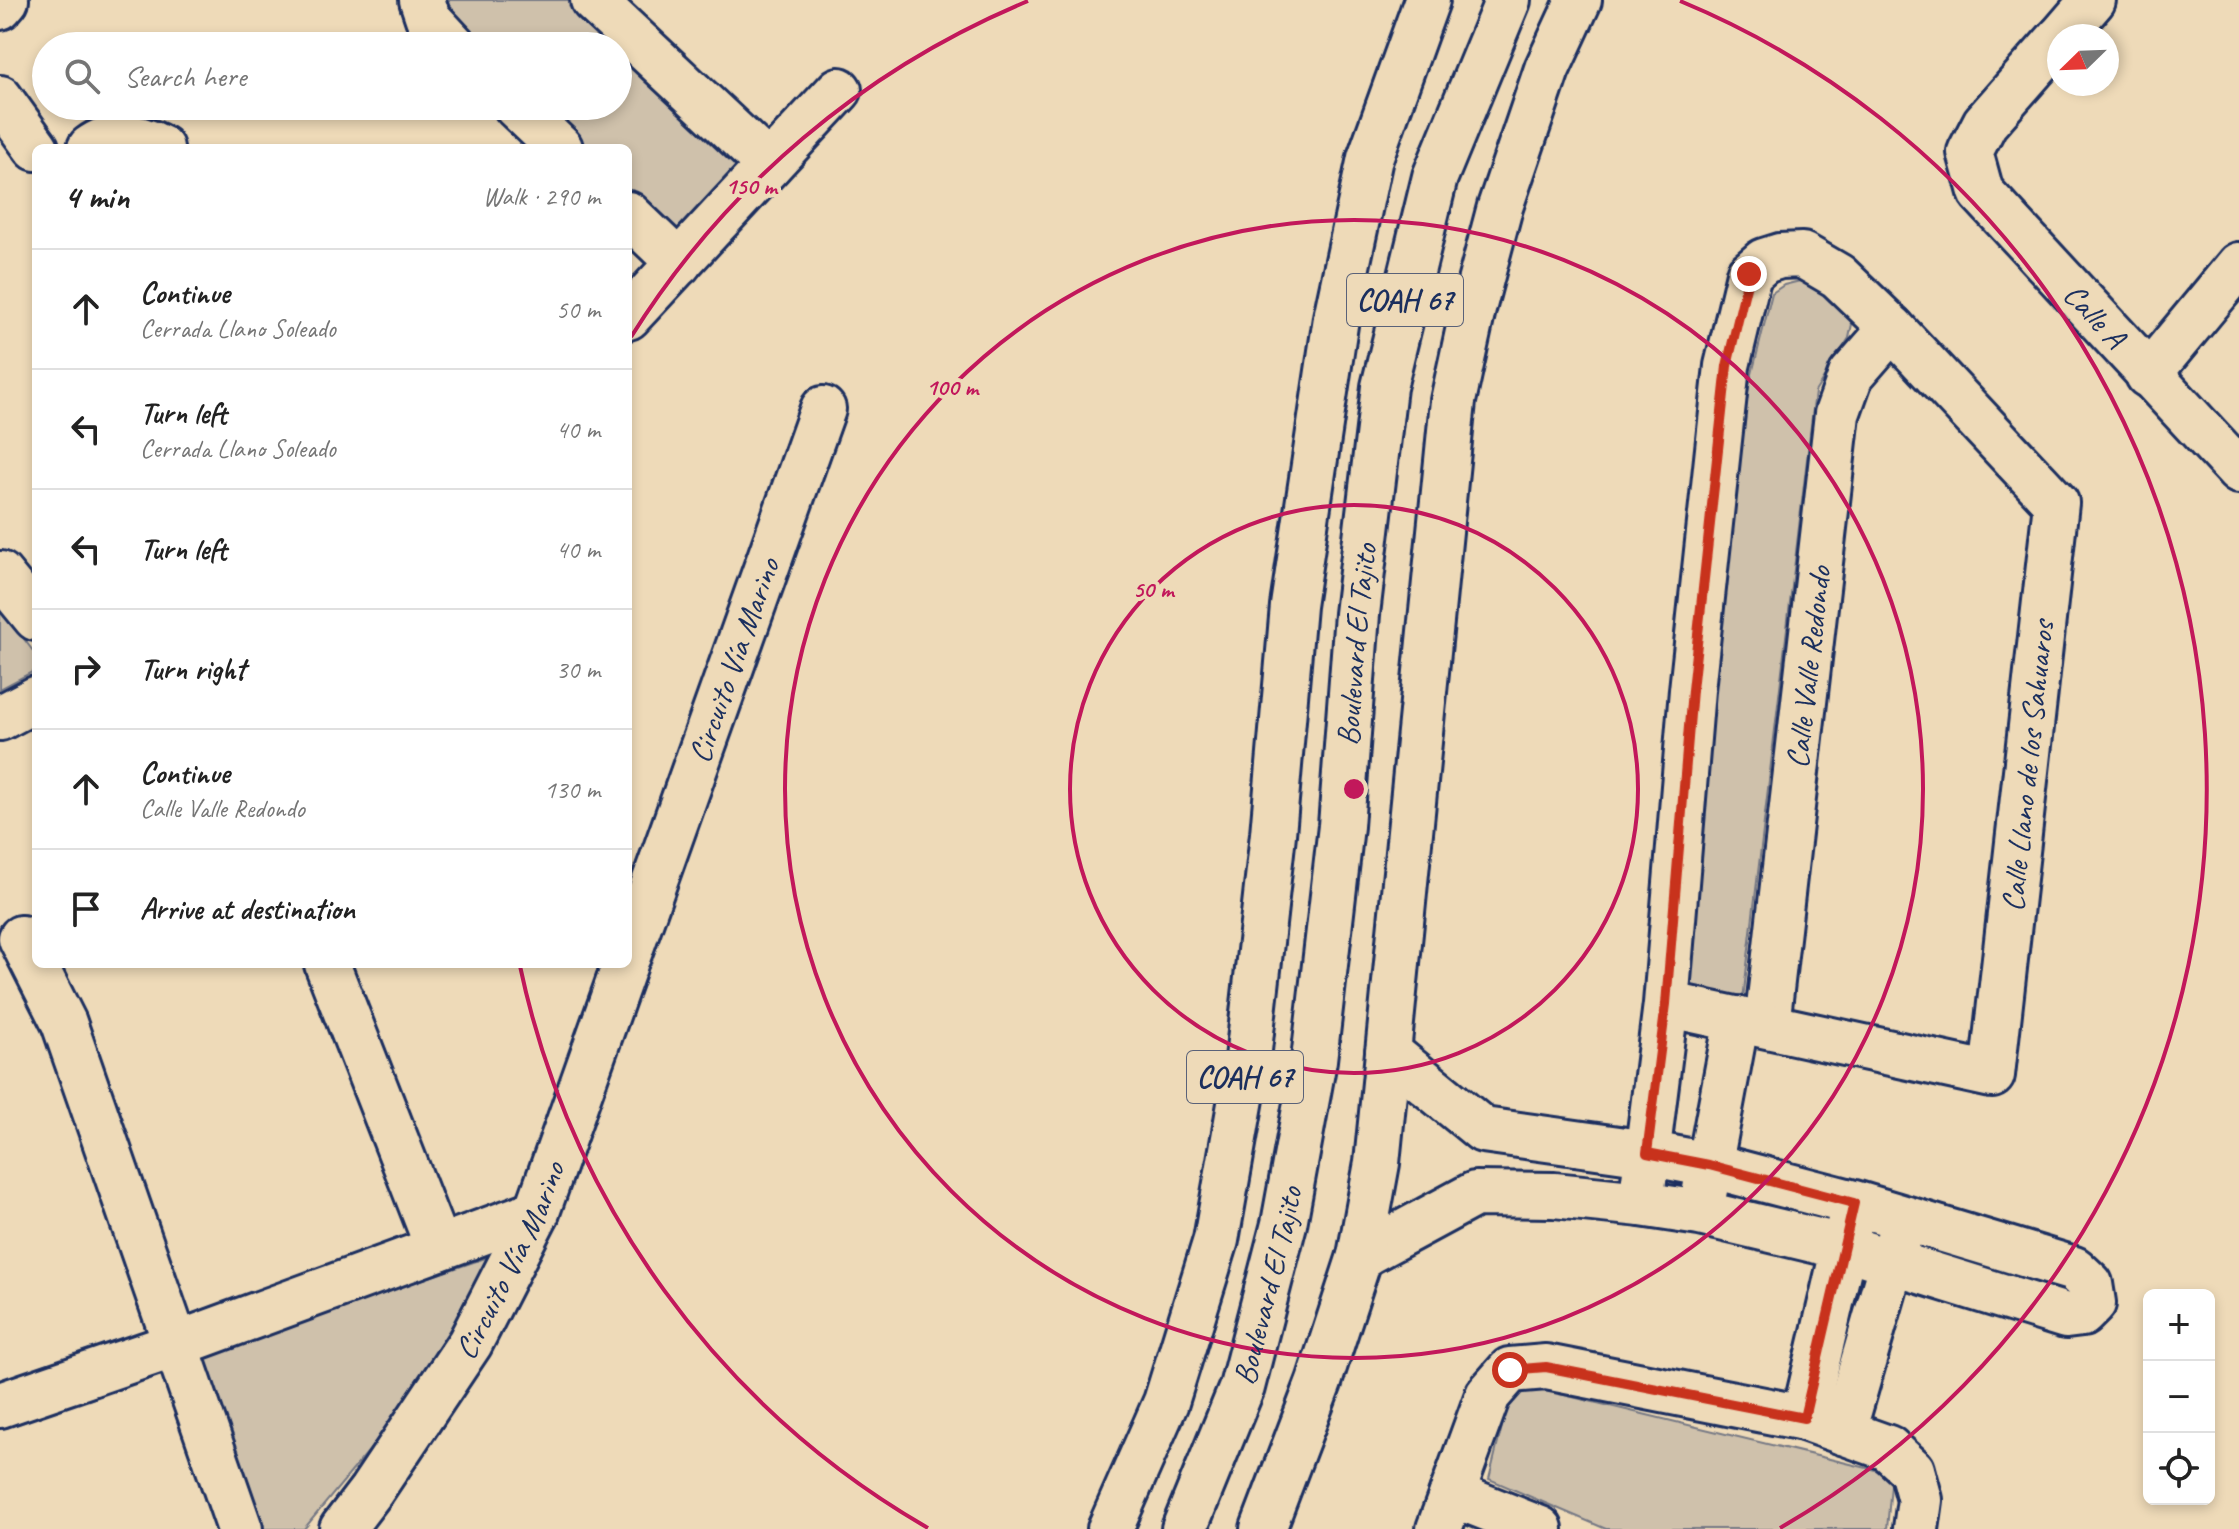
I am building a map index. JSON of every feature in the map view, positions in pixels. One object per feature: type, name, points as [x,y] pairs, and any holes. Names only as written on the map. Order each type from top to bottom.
[{"type":"street","points":[[0,7],[6,0]]},
{"type":"street","points":[[422,0],[428,18],[441,32]]},
{"type":"street","points":[[593,0],[627,32]]},
{"type":"street","name":"Boulevard El Tajito","points":[[1110,1529],[1166,1402],[1216,1240],[1248,1059],[1273,834],[1293,606],[1336,318],[1370,158],[1427,0]]},
{"type":"street","name":"Boulevard El Tajito","points":[[1184,1529],[1242,1387],[1284,1224],[1314,1060],[1341,826],[1357,614],[1384,387],[1435,177],[1508,0]]},
{"type":"street","points":[[1263,1529],[1319,1382],[1360,1256],[1377,1163],[1453,401],[1500,207],[1547,69],[1579,0]]},
{"type":"street","points":[[2072,24],[2093,0]]},
{"type":"street","points":[[632,37],[769,165]]},
{"type":"street","name":"Calle A","points":[[2047,52],[1985,123],[1970,152],[1981,192],[2239,471]]},
{"type":"street","points":[[632,313],[839,90]]},
{"type":"street","points":[[0,98],[33,144]]},
{"type":"street","points":[[531,120],[556,144]]},
{"type":"street","points":[[96,144],[104,139],[128,136],[154,144]]},
{"type":"street","points":[[632,218],[679,263]]},
{"type":"street","name":"Calle Llano de los Sahuaros","points":[[1802,255],[1838,276],[1892,328],[2056,503],[1992,1075],[1666,1004],[1692,690],[1727,366],[1749,274],[1764,261],[1780,256],[1802,255]]},
{"type":"street","points":[[2148,375],[2239,265]]},
{"type":"street","name":"Calle Valle Redondo","points":[[1700,1213],[1709,1165],[1752,1022],[1837,414],[1851,375],[1892,328]]},
{"type":"street","name":"Circuito Vía Marino","points":[[632,938],[823,409]]},
{"type":"street","points":[[0,574],[32,613]]},
{"type":"street","points":[[1293,606],[1357,614]]},
{"type":"street","points":[[0,718],[32,701]]},
{"type":"street","points":[[21,938],[32,960]]},
{"type":"street","points":[[36,968],[64,1023],[240,1529]]},
{"type":"street","points":[[329,968],[438,1248]]},
{"type":"street","name":"Circuito Vía Marino","points":[[342,1529],[470,1343],[537,1212],[621,968]]},
{"type":"street","points":[[1641,1204],[1666,1004]]},
{"type":"street","points":[[1360,1256],[1475,1194],[1554,1195],[1700,1213],[1843,1247],[2066,1316],[2082,1314],[2093,1303],[2090,1284],[2074,1269],[1854,1203],[1709,1165],[1483,1130],[1388,1052]]},
{"type":"street","points":[[1475,1194],[1483,1130]]},
{"type":"street","points":[[1824,1425],[1843,1247],[1854,1203]]},
{"type":"street","points":[[0,1405],[175,1345],[537,1212]]},
{"type":"street","points":[[1824,1425],[1892,1262],[1905,1219]]},
{"type":"street","points":[[1540,1529],[1445,1511],[1488,1395],[1510,1370],[1546,1367],[1824,1425],[1888,1448],[1912,1470],[1920,1500],[1916,1529]]},
{"type":"shaded area","points":[[436,0],[578,0],[614,32],[460,32]]},
{"type":"shaded area","points":[[632,48],[754,158],[675,241],[632,200],[632,144],[574,144],[549,120],[632,120]]},
{"type":"shaded area","points":[[1800,281],[1824,285],[1841,299],[1852,324],[1849,338],[1815,392],[1742,1008],[1670,990],[1748,390],[1772,293],[1784,285]]},
{"type":"shaded area","points":[[0,607],[32,650],[32,672],[0,689]]},
{"type":"shaded area","points":[[497,1254],[387,1429],[304,1529],[261,1529],[204,1354]]},
{"type":"shaded area","points":[[1535,1388],[1892,1474],[1887,1529],[1606,1529],[1489,1479],[1509,1398],[1521,1390]]},
{"type":"route","points":[[1510,1370],[1546,1367],[1804,1418],[1854,1203],[1709,1165],[1647,1153],[1666,1004],[1692,690],[1727,366],[1749,274]]}]
